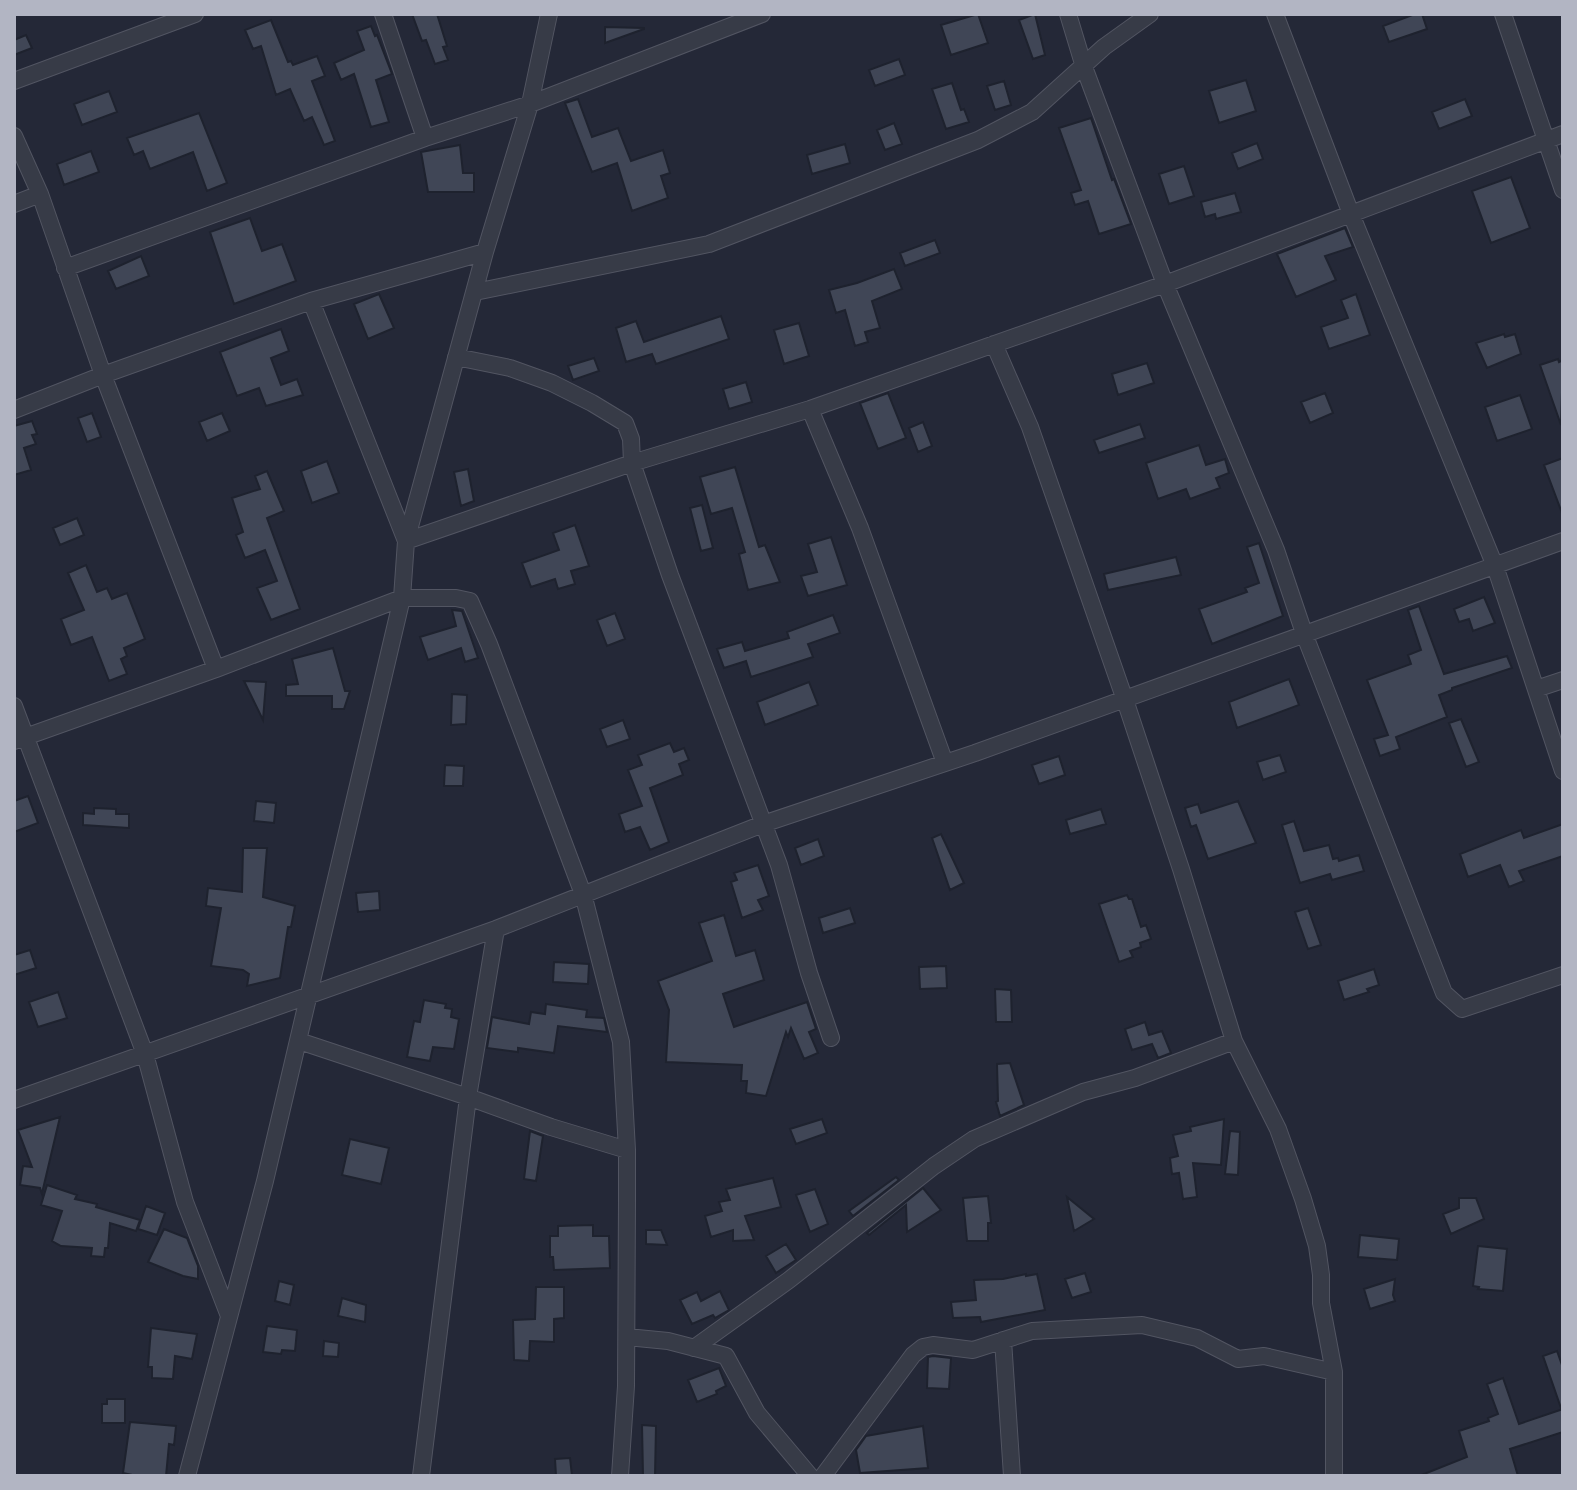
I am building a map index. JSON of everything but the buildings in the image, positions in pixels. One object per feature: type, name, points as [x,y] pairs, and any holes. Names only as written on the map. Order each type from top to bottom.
[{"type":"street","points":[[14,81],[195,14]]},
{"type":"street","points":[[383,14],[425,138]]},
{"type":"street","points":[[187,1476],[299,1041],[402,598],[406,541],[485,252],[530,104],[549,14]]},
{"type":"street","points":[[65,268],[425,138],[530,104],[762,14]]},
{"type":"street","points":[[1068,14],[1084,67],[1165,284],[1276,550],[1305,636],[1444,993],[1462,1009],[1563,975]]},
{"type":"street","points":[[475,292],[709,244],[1009,126],[1032,112],[1104,47],[1150,14]]},
{"type":"street","points":[[1275,14],[1351,214],[1495,566],[1563,771]]},
{"type":"street","points":[[1503,14],[1563,190]]},
{"type":"street","points":[[406,541],[632,463],[810,409],[1165,284],[1563,134]]},
{"type":"street","points":[[14,136],[40,194],[103,375],[216,669]]},
{"type":"street","points":[[14,204],[40,194]]},
{"type":"street","points":[[14,410],[311,301],[485,252]]},
{"type":"street","points":[[311,301],[406,541]]},
{"type":"street","points":[[994,344],[1030,427],[1125,700],[1234,1041],[1278,1129],[1303,1199],[1317,1246],[1321,1303],[1334,1372],[1334,1476]]},
{"type":"street","points":[[456,357],[510,368],[552,383],[625,423],[631,439],[632,463],[670,575],[779,865],[831,1038]]},
{"type":"street","points":[[810,409],[860,528],[945,763]]},
{"type":"street","points":[[14,1100],[496,929],[763,824],[1125,700],[1563,541]]},
{"type":"street","points":[[20,739],[402,598],[470,601],[476,609],[583,894],[621,1042],[627,1150],[627,1337],[620,1476]]},
{"type":"street","points":[[1536,689],[1563,680]]},
{"type":"street","points":[[14,706],[20,739],[145,1054],[185,1202],[229,1316]]},
{"type":"street","points":[[421,1476],[468,1097],[496,929]]},
{"type":"street","points":[[299,1041],[627,1150]]},
{"type":"street","points":[[694,1348],[974,1139],[1083,1092],[1153,1072],[1234,1041]]},
{"type":"street","points":[[823,1476],[913,1355],[923,1347],[973,1350],[1032,1331],[1142,1325],[1197,1338],[1238,1359],[1264,1356],[1334,1372]]},
{"type":"street","points":[[627,1337],[668,1341],[726,1356],[757,1413],[810,1476]]},
{"type":"street","points":[[1003,1340],[1012,1476]]}]
